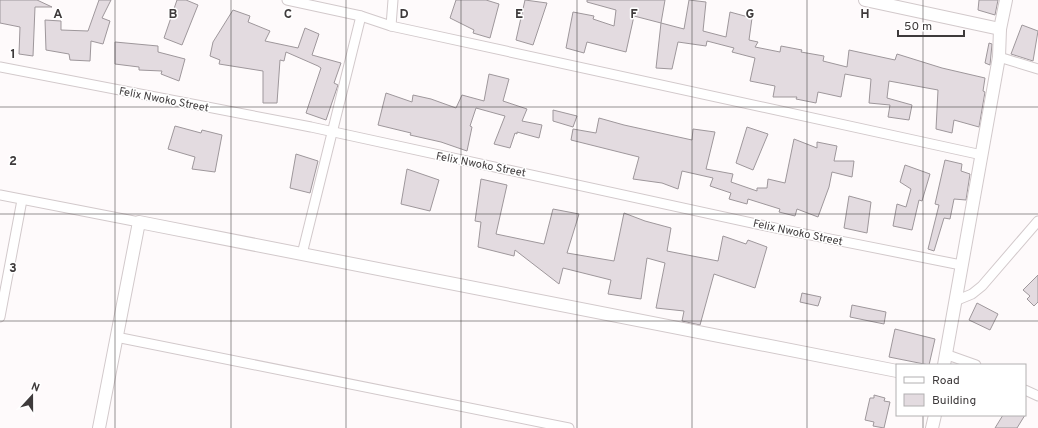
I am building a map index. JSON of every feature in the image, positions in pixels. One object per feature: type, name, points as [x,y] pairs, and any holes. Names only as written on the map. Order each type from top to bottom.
[{"type":"street","points":[[287,0],[361,16],[391,26],[982,155]]},
{"type":"street","points":[[391,26],[393,0]]},
{"type":"street","points":[[865,0],[1000,29]]},
{"type":"street","points":[[970,364],[944,360],[999,57],[1000,29],[1006,0]]},
{"type":"street","points":[[302,254],[361,16]]},
{"type":"street","points":[[999,57],[1038,69]]},
{"type":"street","name":"Felix Nwoko Street","points":[[0,67],[311,127],[332,133],[548,177],[780,229],[961,265]]},
{"type":"street","points":[[0,195],[896,371]]},
{"type":"street","points":[[0,317],[22,200]]},
{"type":"street","points":[[955,301],[972,294],[982,286],[1038,221]]},
{"type":"street","points":[[99,428],[139,222]]},
{"type":"street","points":[[116,337],[569,428]]},
{"type":"street","points":[[1026,390],[1038,396]]},
{"type":"street","points":[[932,428],[935,416]]},
{"type":"building","points":[[0,0],[37,0],[52,7],[35,7],[33,56],[19,54],[20,27],[0,23]]},
{"type":"building","points":[[99,0],[111,0],[102,18],[110,21],[103,44],[91,41],[90,61],[70,60],[69,54],[46,50],[45,20],[61,21],[61,30],[88,31]]},
{"type":"building","points":[[177,0],[186,0],[198,5],[182,45],[164,38]]},
{"type":"building","points":[[456,0],[486,0],[499,4],[490,38],[473,33],[474,30],[450,18]]},
{"type":"building","points":[[525,0],[547,3],[533,45],[516,40]]},
{"type":"building","points":[[587,0],[665,0],[661,23],[634,16],[626,52],[587,42],[584,53],[566,48],[573,12],[594,16],[593,19],[614,26],[616,10],[587,2]]},
{"type":"building","points":[[689,0],[706,2],[703,31],[726,37],[730,12],[752,18],[749,40],[758,42],[755,47],[780,52],[781,46],[802,50],[801,52],[824,56],[823,61],[847,67],[849,50],[895,60],[897,54],[942,68],[985,78],[983,91],[985,92],[979,127],[954,120],[952,133],[936,129],[938,90],[889,81],[887,98],[912,105],[909,120],[888,117],[890,105],[869,103],[871,79],[845,74],[841,97],[818,92],[816,103],[796,99],[797,97],[773,97],[775,86],[750,81],[755,58],[732,52],[734,48],[707,41],[706,46],[678,42],[672,69],[656,68],[661,23],[684,29]]},
{"type":"building","points":[[979,0],[998,0],[995,15],[978,10]]},
{"type":"building","points":[[233,10],[250,16],[248,22],[270,31],[265,41],[298,48],[305,28],[319,34],[312,55],[341,63],[334,83],[338,85],[326,120],[306,113],[321,68],[318,66],[286,52],[284,61],[280,60],[277,103],[263,103],[263,71],[219,64],[220,60],[210,56],[213,42]]},
{"type":"building","points":[[1022,25],[1038,31],[1033,61],[1011,54]]},
{"type":"building","points":[[115,42],[158,46],[158,52],[185,59],[179,81],[161,74],[162,71],[139,70],[139,67],[115,64]]},
{"type":"building","points":[[989,43],[992,44],[990,65],[985,63]]},
{"type":"building","points":[[489,74],[509,79],[503,101],[527,109],[522,121],[542,125],[539,138],[517,132],[517,134],[515,133],[510,148],[494,144],[505,116],[476,108],[470,126],[472,127],[467,151],[441,142],[410,135],[411,133],[378,125],[386,93],[412,102],[413,95],[431,99],[456,108],[462,95],[484,101]]},
{"type":"building","points":[[553,110],[577,116],[573,127],[553,121]]},
{"type":"building","points":[[599,118],[692,140],[693,129],[715,132],[706,169],[733,174],[731,182],[757,191],[757,188],[767,188],[768,179],[785,183],[794,139],[817,148],[817,142],[837,146],[834,161],[854,161],[852,177],[832,172],[829,187],[818,217],[797,209],[795,216],[779,212],[780,209],[748,199],[747,204],[729,199],[731,193],[710,186],[713,178],[682,171],[678,189],[662,183],[633,179],[639,157],[571,140],[573,129],[596,133]]},
{"type":"building","points":[[175,126],[201,133],[202,130],[222,135],[215,172],[192,169],[195,157],[168,149]]},
{"type":"building","points":[[747,127],[768,134],[753,170],[736,163]]},
{"type":"building","points":[[296,154],[318,161],[310,193],[290,188]]},
{"type":"building","points":[[945,160],[962,164],[961,171],[970,174],[966,200],[954,199],[950,219],[944,218],[934,251],[928,249],[939,205],[935,204]]},
{"type":"building","points":[[905,165],[930,174],[922,201],[919,200],[912,230],[893,226],[897,204],[906,207],[911,189],[900,182]]},
{"type":"building","points":[[407,169],[439,180],[430,211],[401,204]]},
{"type":"building","points":[[481,179],[507,185],[496,234],[544,244],[553,209],[579,214],[567,253],[614,261],[624,213],[645,221],[671,228],[667,251],[718,261],[723,236],[746,244],[748,240],[767,247],[755,288],[714,274],[700,325],[682,321],[684,311],[656,308],[665,263],[647,258],[641,299],[608,294],[611,280],[563,268],[559,284],[515,250],[514,256],[478,247],[481,222],[475,221]]},
{"type":"building","points":[[849,196],[871,202],[867,233],[844,228]]},
{"type":"building","points":[[1038,275],[1038,302],[1034,306],[1027,299],[1030,296],[1023,290]]},
{"type":"building","points":[[802,293],[821,297],[818,306],[800,302]]},
{"type":"building","points":[[977,303],[998,314],[990,330],[969,320]]},
{"type":"building","points":[[852,305],[886,312],[884,324],[850,317]]},
{"type":"building","points":[[895,329],[935,339],[929,364],[889,357]]},
{"type":"building","points":[[874,395],[885,398],[884,401],[890,402],[884,428],[873,426],[874,422],[865,420],[870,398],[874,398]]},
{"type":"building","points":[[1002,416],[1024,416],[1017,428],[995,428]]}]
